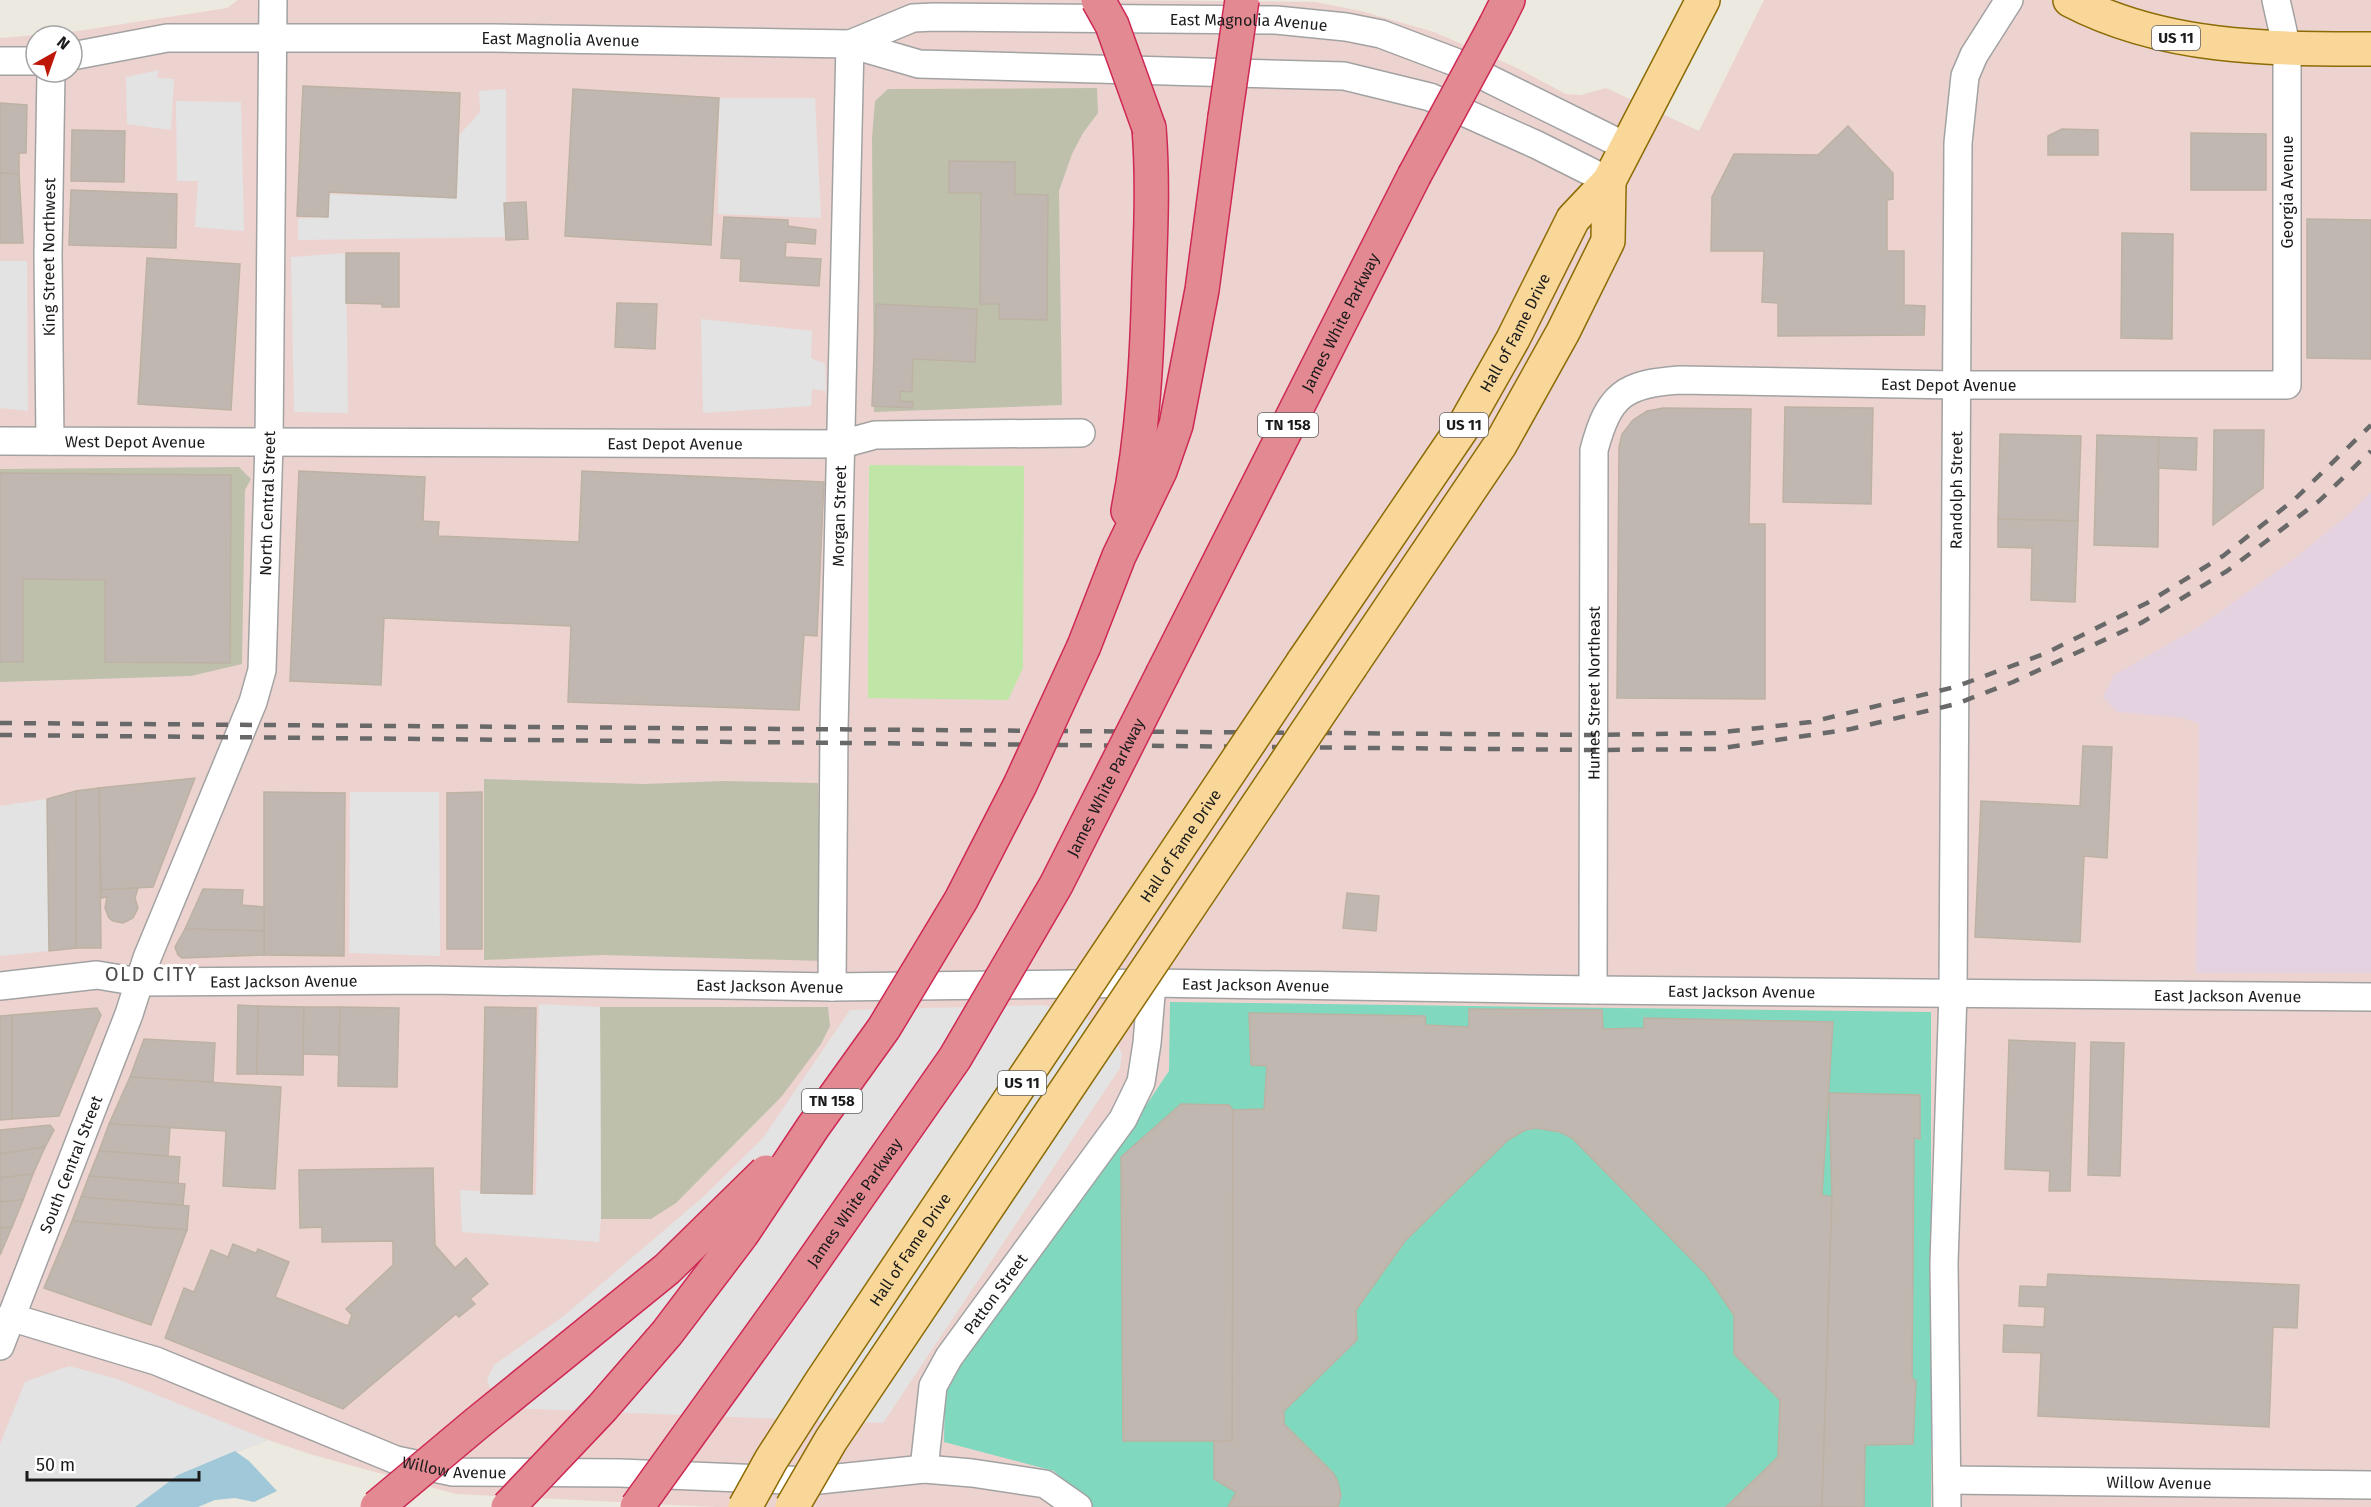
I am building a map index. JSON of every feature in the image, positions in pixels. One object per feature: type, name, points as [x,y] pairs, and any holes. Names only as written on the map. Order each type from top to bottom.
[{"type":"highway","points":[[1098,0],[1112,25],[1149,128],[1153,173],[1146,382],[1137,465],[1119,556]]},
{"type":"highway","points":[[1119,556],[1160,471],[1176,425],[1202,290],[1242,0]]},
{"type":"highway","name":"James White Parkway","points":[[637,1507],[793,1290],[955,1058],[1056,885],[1414,176],[1502,8]]},
{"type":"highway","name":"TN 158","points":[[508,1507],[602,1408],[667,1333],[741,1234],[813,1127],[884,1028],[961,900],[1020,785],[1084,646],[1119,556]]},
{"type":"highway","points":[[377,1507],[666,1269],[813,1127]]},
{"type":"main road","name":"Hall of Fame Drive","points":[[745,1507],[771,1460],[821,1382],[1465,424],[1514,339],[1573,219],[1610,181],[1703,0]]},
{"type":"main road","name":"US 11","points":[[2070,0],[2135,26],[2180,39],[2253,48],[2371,50]]},
{"type":"main road","name":"Hall of Fame Drive","points":[[792,1507],[831,1440],[1500,445],[1563,332],[1608,241],[1610,181]]},
{"type":"street","name":"North Central Street","points":[[140,982],[147,958],[253,702],[264,651],[269,443],[273,0]]},
{"type":"street","name":"Randolph Street","points":[[1947,1507],[1944,1263],[1953,993],[1958,143],[1965,76],[1974,55],[2009,0]]},
{"type":"street","name":"Georgia Avenue","points":[[2276,0],[2287,49],[2287,385]]},
{"type":"street","name":"East Magnolia Avenue","points":[[850,44],[913,18],[934,17],[1276,20],[1346,27],[1381,34],[1455,62],[1628,147]]},
{"type":"street","name":"East Magnolia Avenue","points":[[84,54],[167,38],[491,38],[850,44],[919,64],[1344,76],[1430,97],[1610,181]]},
{"type":"street","name":"Morgan Street","points":[[832,987],[834,729],[850,44]]},
{"type":"street","points":[[0,61],[24,61]]},
{"type":"street","name":"King Street Northwest","points":[[50,441],[48,254],[51,84]]},
{"type":"street","name":"East Depot Avenue","points":[[1615,402],[1629,390],[1652,382],[1680,380],[1956,385],[2287,385]]},
{"type":"street","name":"Humes Street Northeast","points":[[1593,990],[1594,450],[1602,420],[1615,402]]},
{"type":"street","name":"East Depot Avenue","points":[[269,443],[842,444],[875,435],[1081,434]]},
{"type":"street","name":"West Depot Avenue","points":[[0,441],[269,443]]},
{"type":"street","name":"East Jackson Avenue","points":[[0,986],[97,975],[140,982],[429,981],[832,987],[1152,983],[1593,990],[2371,997]]},
{"type":"street","name":"South Central Street","points":[[0,1346],[140,982]]},
{"type":"street","name":"Patton Street","points":[[924,1469],[933,1386],[949,1357],[1123,1119],[1141,1082],[1148,1043],[1152,983]]},
{"type":"street","name":"Willow Avenue","points":[[10,1317],[156,1361],[396,1460],[453,1472],[620,1473],[809,1481],[924,1469]]},
{"type":"street","points":[[924,1469],[972,1473],[1045,1484],[1078,1507]]},
{"type":"street","name":"Willow Avenue","points":[[1947,1480],[2307,1496],[2371,1485]]},
{"type":"shaded area","points":[[238,0],[1315,2],[1361,11],[1434,32],[1515,67],[1566,94],[1581,95],[1606,88],[1699,131],[1764,0],[2371,0],[2371,1507],[715,1507],[456,1494],[313,1455],[268,1440],[178,1475],[135,1507],[0,1507],[0,38],[24,36],[24,84],[84,84],[84,30],[227,8]]},
{"type":"shaded area","points":[[159,70],[157,78],[174,79],[171,130],[127,124],[126,77]]},
{"type":"shaded area","points":[[1097,88],[1098,113],[1083,133],[1072,154],[1059,191],[1062,405],[874,412],[872,138],[875,101],[888,89]]},
{"type":"shaded area","points":[[506,89],[506,237],[298,240],[298,219],[319,217],[319,194],[434,197],[455,174],[456,139],[480,112],[479,91]]},
{"type":"shaded area","points":[[719,98],[815,98],[821,218],[718,214]]},
{"type":"shaded area","points":[[176,101],[241,102],[244,231],[195,227],[198,181],[177,181]]},
{"type":"shaded area","points":[[346,253],[348,413],[294,412],[291,257]]},
{"type":"shaded area","points":[[0,261],[27,261],[28,411],[0,408]]},
{"type":"shaded area","points":[[701,319],[812,331],[811,358],[825,364],[826,391],[812,389],[811,406],[703,413]]},
{"type":"shaded area","points":[[239,467],[251,479],[245,490],[242,664],[191,676],[0,682],[0,469]]},
{"type":"shaded area","points":[[2371,492],[2371,973],[2196,973],[2199,724],[2183,718],[2117,712],[2103,697],[2114,675],[2200,626],[2295,558],[2350,513]]},
{"type":"shaded area","points":[[484,779],[643,784],[723,781],[818,783],[822,961],[602,955],[484,960]]},
{"type":"shaded area","points":[[350,792],[439,792],[440,956],[349,953]]},
{"type":"shaded area","points":[[47,799],[49,951],[0,956],[0,806]]},
{"type":"shaded area","points":[[539,1004],[600,1007],[601,1219],[599,1242],[462,1232],[460,1190],[536,1195]]},
{"type":"shaded area","points":[[1043,1005],[1081,1015],[1114,1036],[1122,1054],[1120,1068],[883,1423],[506,1408],[493,1397],[487,1379],[494,1365],[565,1315],[703,1197],[763,1138],[850,1010]]},
{"type":"shaded area","points":[[600,1007],[828,1007],[830,1026],[821,1044],[782,1096],[676,1203],[651,1219],[601,1219]]},
{"type":"shaded area","points":[[69,1366],[117,1379],[268,1440],[178,1475],[135,1507],[0,1507],[0,1444],[25,1382]]},
{"type":"green space","points":[[869,465],[1024,466],[1023,668],[1008,700],[868,698]]},
{"type":"green space","points":[[1170,1002],[1931,1012],[1931,1507],[1090,1507],[1054,1471],[944,1442],[945,1394],[962,1361],[1050,1236],[1102,1171],[1169,1071]]},
{"type":"water","points":[[235,1451],[249,1461],[277,1491],[254,1502],[235,1498],[215,1500],[198,1507],[135,1507],[178,1475]]},
{"type":"building","points":[[303,86],[460,93],[456,198],[329,192],[328,217],[297,216]]},
{"type":"building","points":[[573,89],[719,98],[711,245],[565,236]]},
{"type":"building","points":[[0,103],[27,105],[26,153],[19,153],[19,174],[0,173]]},
{"type":"building","points":[[1848,126],[1893,173],[1893,199],[1887,200],[1887,251],[1904,251],[1904,305],[1925,306],[1924,335],[1778,336],[1778,303],[1762,302],[1764,251],[1711,251],[1712,197],[1734,154],[1818,155]]},
{"type":"building","points":[[2062,129],[2098,130],[2098,155],[2048,155],[2048,136]]},
{"type":"building","points":[[72,130],[125,131],[124,182],[71,181]]},
{"type":"building","points":[[2191,133],[2266,134],[2266,190],[2191,190]]},
{"type":"building","points":[[949,161],[1015,162],[1015,194],[1048,195],[1047,320],[999,319],[999,304],[980,304],[981,193],[949,193]]},
{"type":"building","points":[[0,173],[19,174],[23,243],[0,243]]},
{"type":"building","points":[[71,190],[177,194],[176,248],[69,245]]},
{"type":"building","points":[[526,202],[528,239],[506,240],[504,203]]},
{"type":"building","points":[[724,217],[788,220],[788,226],[816,230],[815,244],[786,242],[785,257],[821,259],[819,286],[740,281],[741,259],[721,258]]},
{"type":"building","points":[[2307,219],[2371,220],[2371,359],[2307,358]]},
{"type":"building","points":[[2122,233],[2173,234],[2172,339],[2121,338]]},
{"type":"building","points":[[346,253],[399,253],[399,307],[346,303]]},
{"type":"building","points":[[147,258],[240,264],[231,410],[138,404]]},
{"type":"building","points":[[617,303],[657,304],[655,349],[615,347]]},
{"type":"building","points":[[876,304],[977,309],[975,362],[913,359],[912,392],[900,391],[900,401],[913,402],[912,408],[872,406]]},
{"type":"building","points":[[1785,407],[1873,408],[1871,504],[1783,502]]},
{"type":"building","points":[[1663,408],[1751,409],[1749,524],[1765,524],[1765,699],[1617,698],[1619,447],[1622,434],[1633,420],[1647,411]]},
{"type":"building","points":[[2214,430],[2264,430],[2263,488],[2213,525]]},
{"type":"building","points":[[2000,434],[2081,436],[2078,521],[1998,519]]},
{"type":"building","points":[[2097,435],[2159,437],[2158,547],[2094,545]]},
{"type":"building","points":[[2159,437],[2197,438],[2196,470],[2158,468]]},
{"type":"building","points":[[299,471],[425,477],[423,521],[439,522],[438,536],[579,542],[582,471],[824,482],[817,636],[804,635],[799,710],[568,702],[571,626],[384,618],[381,685],[290,681]]},
{"type":"building","points":[[0,473],[231,475],[230,663],[105,662],[105,580],[23,579],[23,662],[0,662]]},
{"type":"building","points":[[1998,519],[2078,521],[2075,602],[2031,600],[2032,548],[1998,547]]},
{"type":"building","points":[[2083,746],[2112,747],[2107,858],[2084,856],[2080,942],[1975,937],[1981,801],[2080,806]]},
{"type":"building","points":[[195,778],[153,887],[101,890],[99,788]]},
{"type":"building","points":[[99,788],[101,948],[76,948],[76,791]]},
{"type":"building","points":[[76,791],[76,948],[49,951],[47,799]]},
{"type":"building","points":[[264,792],[345,793],[344,956],[264,955]]},
{"type":"building","points":[[482,792],[482,949],[447,949],[447,793]]},
{"type":"building","points":[[138,888],[135,898],[138,908],[133,918],[123,923],[109,918],[105,908],[107,897],[101,898],[101,890]]},
{"type":"building","points":[[203,889],[243,890],[242,905],[264,907],[264,931],[185,929]]},
{"type":"building","points":[[1347,893],[1379,896],[1376,931],[1343,928]]},
{"type":"building","points":[[185,929],[264,931],[264,955],[182,958],[175,947]]},
{"type":"building","points":[[238,1005],[258,1006],[257,1074],[237,1074]]},
{"type":"building","points":[[258,1006],[304,1007],[303,1075],[257,1074]]},
{"type":"building","points":[[304,1007],[340,1007],[339,1055],[303,1054]]},
{"type":"building","points":[[340,1007],[399,1008],[397,1087],[338,1086]]},
{"type":"building","points":[[485,1007],[536,1008],[532,1194],[481,1193]]},
{"type":"building","points":[[97,1008],[101,1015],[59,1116],[12,1119],[12,1015]]},
{"type":"building","points":[[1469,1009],[1602,1010],[1603,1029],[1644,1028],[1644,1018],[1833,1022],[1822,1195],[1832,1197],[1822,1507],[1726,1507],[1778,1457],[1780,1400],[1734,1354],[1734,1315],[1706,1274],[1572,1138],[1560,1132],[1536,1128],[1525,1130],[1508,1140],[1405,1241],[1356,1310],[1357,1340],[1284,1411],[1284,1424],[1333,1473],[1341,1495],[1338,1507],[1228,1507],[1236,1492],[1214,1479],[1214,1440],[1232,1441],[1233,1110],[1264,1109],[1267,1066],[1251,1065],[1249,1013],[1425,1016],[1426,1025],[1469,1027]]},
{"type":"building","points":[[12,1015],[12,1119],[0,1120],[0,1016]]},
{"type":"building","points":[[144,1039],[215,1043],[213,1082],[130,1077]]},
{"type":"building","points":[[2009,1040],[2075,1043],[2070,1191],[2049,1191],[2050,1171],[2005,1169]]},
{"type":"building","points":[[2091,1042],[2124,1043],[2120,1176],[2088,1175]]},
{"type":"building","points":[[130,1077],[281,1087],[275,1189],[223,1186],[226,1131],[109,1124]]},
{"type":"building","points":[[1829,1093],[1920,1095],[1920,1139],[1914,1138],[1912,1378],[1916,1381],[1913,1444],[1865,1445],[1864,1507],[1822,1507],[1832,1197]]},
{"type":"building","points":[[1181,1104],[1229,1105],[1233,1110],[1232,1441],[1123,1441],[1121,1157]]},
{"type":"building","points":[[109,1124],[170,1127],[168,1156],[99,1151]]},
{"type":"building","points":[[50,1125],[54,1130],[45,1147],[0,1154],[0,1130]]},
{"type":"building","points":[[45,1147],[33,1174],[0,1178],[0,1154]]},
{"type":"building","points":[[99,1151],[180,1157],[178,1184],[89,1176]]},
{"type":"building","points":[[433,1168],[435,1245],[455,1268],[466,1258],[488,1284],[470,1299],[475,1304],[459,1317],[456,1314],[343,1409],[165,1338],[184,1288],[194,1292],[211,1250],[228,1257],[233,1244],[256,1253],[258,1249],[289,1262],[275,1297],[348,1326],[352,1315],[346,1309],[393,1265],[393,1241],[322,1242],[322,1227],[300,1228],[299,1170]]},
{"type":"building","points":[[33,1174],[23,1200],[0,1202],[0,1178]]},
{"type":"building","points":[[89,1176],[185,1184],[183,1205],[81,1197]]},
{"type":"building","points":[[81,1197],[189,1206],[187,1230],[72,1221]]},
{"type":"building","points":[[23,1200],[12,1227],[0,1228],[0,1202]]},
{"type":"building","points":[[72,1221],[187,1230],[151,1325],[44,1288]]},
{"type":"building","points":[[12,1227],[0,1255],[0,1228]]},
{"type":"building","points":[[2048,1274],[2299,1285],[2297,1328],[2273,1327],[2269,1427],[2038,1416],[2041,1353],[2003,1352],[2004,1325],[2044,1327],[2045,1307],[2019,1306],[2020,1286],[2047,1287]]},
{"type":"railway","points":[[0,723],[1593,735],[1715,733],[1811,722],[1955,687],[2044,654],[2147,603],[2223,556],[2295,499],[2371,425]]},
{"type":"railway","points":[[0,735],[1593,750],[1716,749],[1851,729],[1956,704],[2013,682],[2141,623],[2227,571],[2319,501],[2371,451]]},
{"type":"district","name":"OLD CITY","points":[[151,974]]}]
